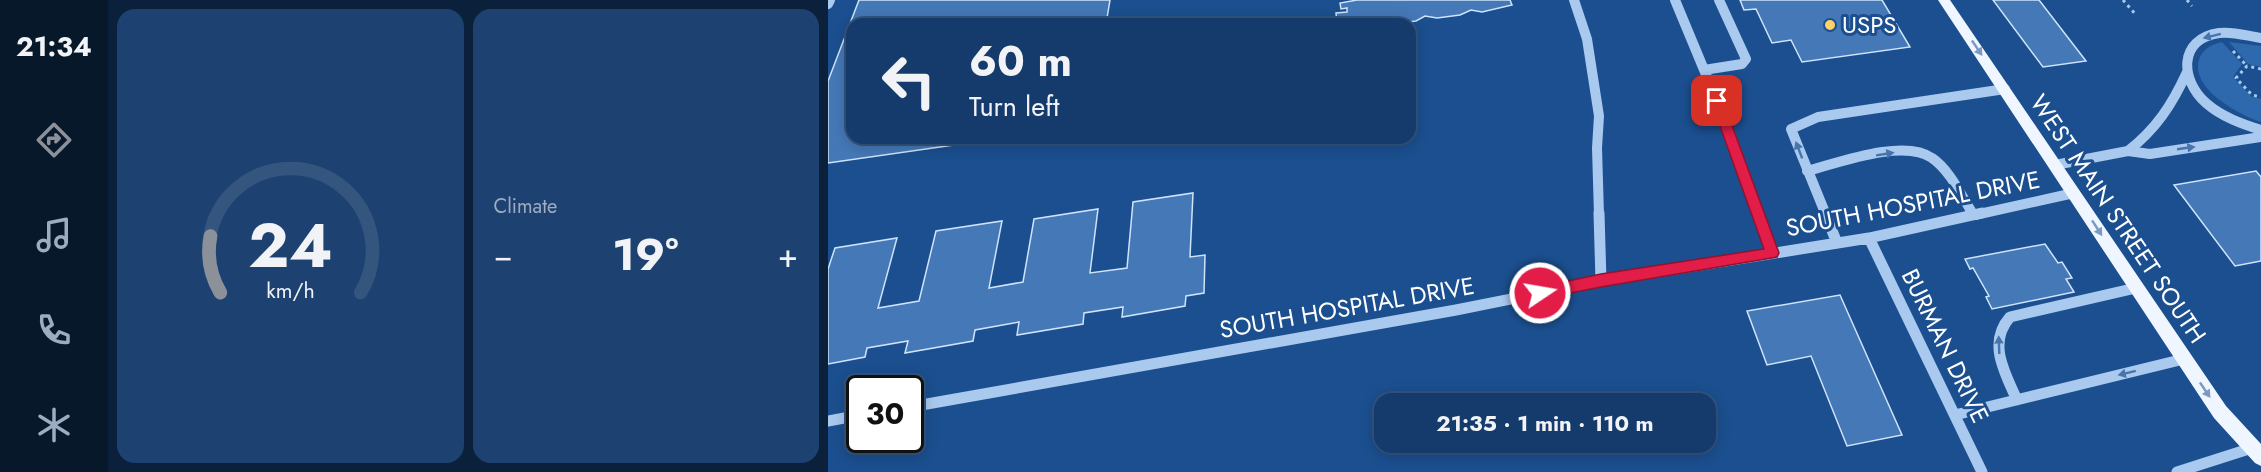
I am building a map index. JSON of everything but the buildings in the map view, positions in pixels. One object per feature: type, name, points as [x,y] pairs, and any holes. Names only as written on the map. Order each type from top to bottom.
[{"type":"main road","name":"WEST MAIN STREET SOUTH","points":[[1944,0],[2220,412],[2256,453]]},
{"type":"street","points":[[1574,0],[1587,39],[1599,116],[1597,148],[1601,280]]},
{"type":"street","points":[[1675,0],[1773,253]]},
{"type":"street","points":[[1704,70],[1742,64],[1746,59],[1719,0]]},
{"type":"street","points":[[2261,38],[2234,33],[2217,34],[2201,39],[2192,46],[2186,59],[2187,72],[2195,92],[2228,116],[2261,130]]},
{"type":"street","points":[[2128,151],[2154,131],[2170,111],[2187,72]]},
{"type":"street","points":[[1837,243],[1791,129],[1818,117],[2005,89]]},
{"type":"street","points":[[2055,165],[2128,151],[2150,154],[2261,137]]},
{"type":"street","points":[[1807,171],[1858,158],[1911,150],[1932,158],[1973,214]]},
{"type":"street","name":"SOUTH HOSPITAL DRIVE","points":[[924,405],[1456,310],[1601,280],[1869,238],[2074,193]]},
{"type":"street","name":"BURMAN DRIVE","points":[[1869,238],[1982,472]]},
{"type":"street","points":[[2017,400],[2000,361],[1998,339],[2002,324],[2010,318],[2136,288]]},
{"type":"street","points":[[1955,415],[2184,359]]},
{"type":"street","points":[[828,421],[846,418]]},
{"type":"street","points":[[2177,472],[2256,453]]},
{"type":"path","points":[[2123,0],[2136,15]]},
{"type":"path","points":[[2187,0],[2192,6]]},
{"type":"path","points":[[2261,69],[2247,66],[2236,78],[2252,95],[2261,97]]},
{"type":"shaded area","points":[[2222,42],[2242,64],[2233,77],[2252,97],[2261,99],[2261,122],[2240,113],[2217,98],[2201,79],[2198,68],[2200,57],[2209,47]]},
{"type":"shaded area","points":[[2229,42],[2261,46],[2261,67],[2248,64]]},
{"type":"place","name":"USPS","points":[[1830,25]]},
{"type":"route","points":[[1540,293],[1601,280],[1773,253],[1717,101]]}]
